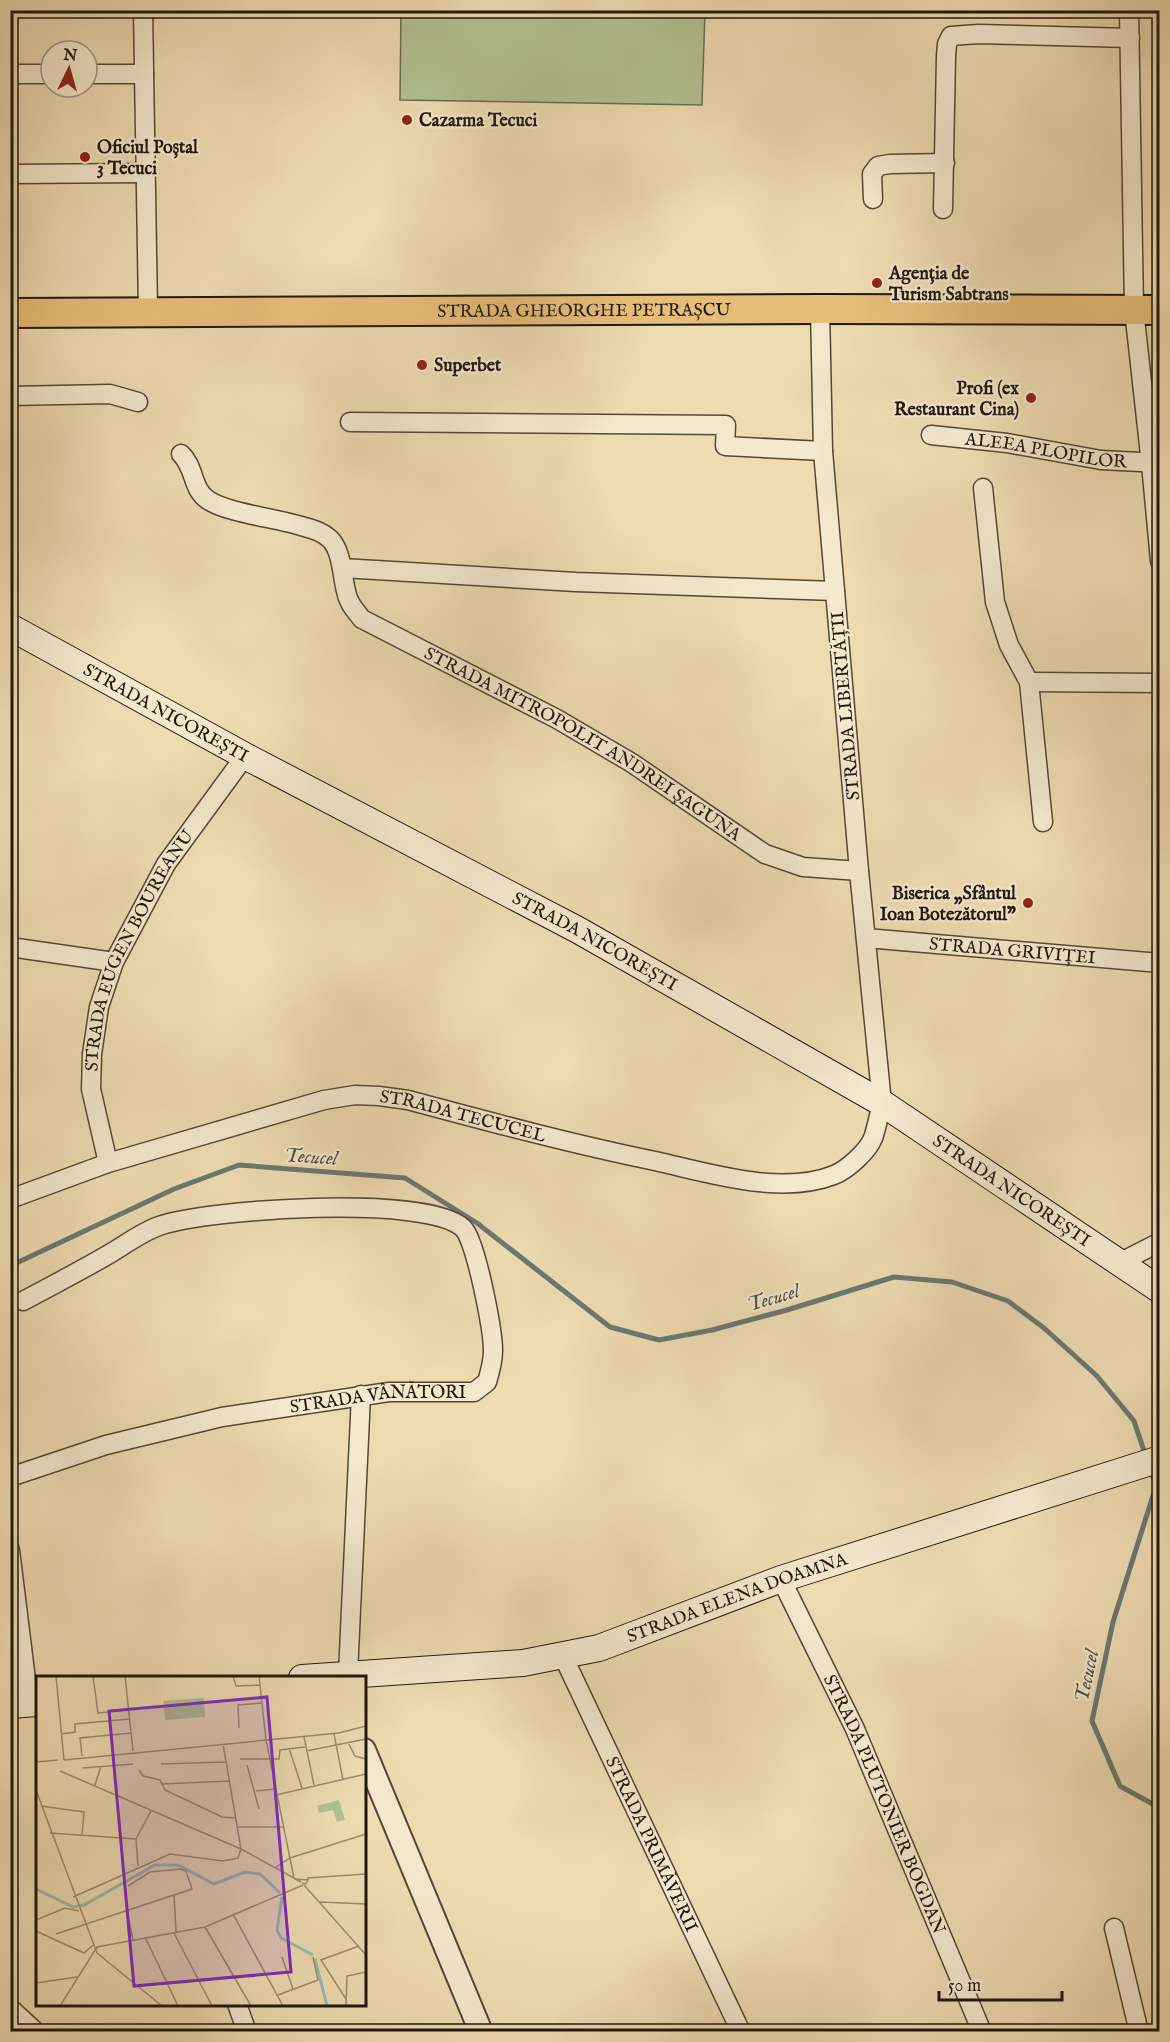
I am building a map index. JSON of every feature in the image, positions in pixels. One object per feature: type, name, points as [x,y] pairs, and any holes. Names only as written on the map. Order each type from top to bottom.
[{"type":"main road","name":"STRADA GHEORGHE PETRAȘCU","points":[[10,313],[820,309],[1147,310]]},
{"type":"main road","name":"STRADA NICOREȘTI","points":[[10,627],[245,756],[578,930],[882,1103],[1160,1290]]},
{"type":"main road","name":"STRADA ELENA DOAMNA","points":[[320,1676],[523,1663],[599,1648],[781,1579],[1160,1459]]},
{"type":"street","points":[[143,10],[148,311]]},
{"type":"street","points":[[1129,10],[1160,561]]},
{"type":"street","points":[[943,209],[946,56],[947,44],[951,36],[978,33],[1130,38]]},
{"type":"street","points":[[10,74],[39,74]]},
{"type":"street","points":[[99,74],[144,74]]},
{"type":"street","points":[[873,199],[872,174],[878,166],[945,163]]},
{"type":"street","points":[[10,174],[146,173]]},
{"type":"street","name":"STRADA LIBERTĂȚII","points":[[820,309],[823,451],[859,871],[882,1103]]},
{"type":"street","points":[[10,396],[110,394],[138,402]]},
{"type":"street","points":[[350,422],[726,424],[725,446],[823,451]]},
{"type":"street","name":"ALEEA PLOPILOR","points":[[931,435],[1007,443],[1101,460],[1155,464]]},
{"type":"street","name":"STRADA MITROPOLIT ANDREI ȘAGUNA","points":[[181,454],[191,466],[196,485],[207,500],[226,508],[284,520],[320,531],[332,541],[342,568],[351,606],[362,619],[557,719],[632,763],[765,854],[803,867],[859,871]]},
{"type":"street","points":[[982,488],[995,602],[1009,645],[1029,682],[1043,822]]},
{"type":"street","points":[[342,568],[576,582],[835,591]]},
{"type":"street","points":[[1029,682],[1160,683]]},
{"type":"street","name":"STRADA EUGEN BOUREANU","points":[[108,1163],[91,1089],[92,1054],[99,1008],[114,962],[166,864],[245,756]]},
{"type":"street","name":"STRADA GRIVIȚEI","points":[[866,938],[1160,963]]},
{"type":"street","points":[[10,947],[114,962]]},
{"type":"street","name":"STRADA TECUCEL","points":[[10,1199],[108,1163],[324,1100],[355,1095],[379,1095],[408,1100],[591,1148],[744,1180],[778,1183],[805,1182],[835,1175],[853,1164],[872,1140],[882,1103]]},
{"type":"street","name":"STRADA VÂNĂTORI","points":[[10,1477],[106,1445],[222,1417],[389,1392],[474,1392],[487,1382],[493,1351],[475,1251],[464,1228],[443,1216],[415,1210],[342,1208],[243,1211],[197,1216],[158,1227],[23,1302]]},
{"type":"street","points":[[1119,1263],[1160,1242]]},
{"type":"street","points":[[339,1675],[361,1395]]},
{"type":"street","points":[[10,1550],[26,1704]]},
{"type":"street","name":"STRADA PLUTONIER BOGDAN","points":[[781,1579],[855,1729],[982,2031]]},
{"type":"street","name":"STRADA PRIMĂVERII","points":[[563,1656],[741,2031]]},
{"type":"street","points":[[366,1755],[481,2031]]},
{"type":"street","points":[[1114,1928],[1139,2031]]},
{"type":"street","points":[[238,2006],[247,2031]]},
{"type":"street","points":[[10,2008],[36,2031]]},
{"type":"green space","points":[[401,11],[705,11],[702,105],[400,100]]},
{"type":"waterway","name":"Tecucel","points":[[10,1266],[174,1189],[239,1165],[405,1178],[477,1223],[610,1327],[659,1340],[712,1330],[787,1310],[894,1277],[952,1282],[1008,1301],[1044,1328],[1097,1376],[1134,1421],[1146,1457]]},
{"type":"waterway","name":"Tecucel","points":[[1150,1468],[1156,1486],[1113,1622],[1092,1721],[1120,1786],[1160,1808]]},
{"type":"place","name":"Cazarma Tecuci","points":[[407,120]]},
{"type":"place","name":"Oficiul Poștal 3 Tecuci","points":[[85,157]]},
{"type":"place","name":"Agenția de Turism Sabtrans","points":[[877,283]]},
{"type":"place","name":"Superbet","points":[[422,365]]},
{"type":"place","name":"Profi (ex Restaurant Cina)","points":[[1031,398]]},
{"type":"place","name":"Biserica „Sfântul Ioan Botezătorul\"","points":[[1028,903]]}]
